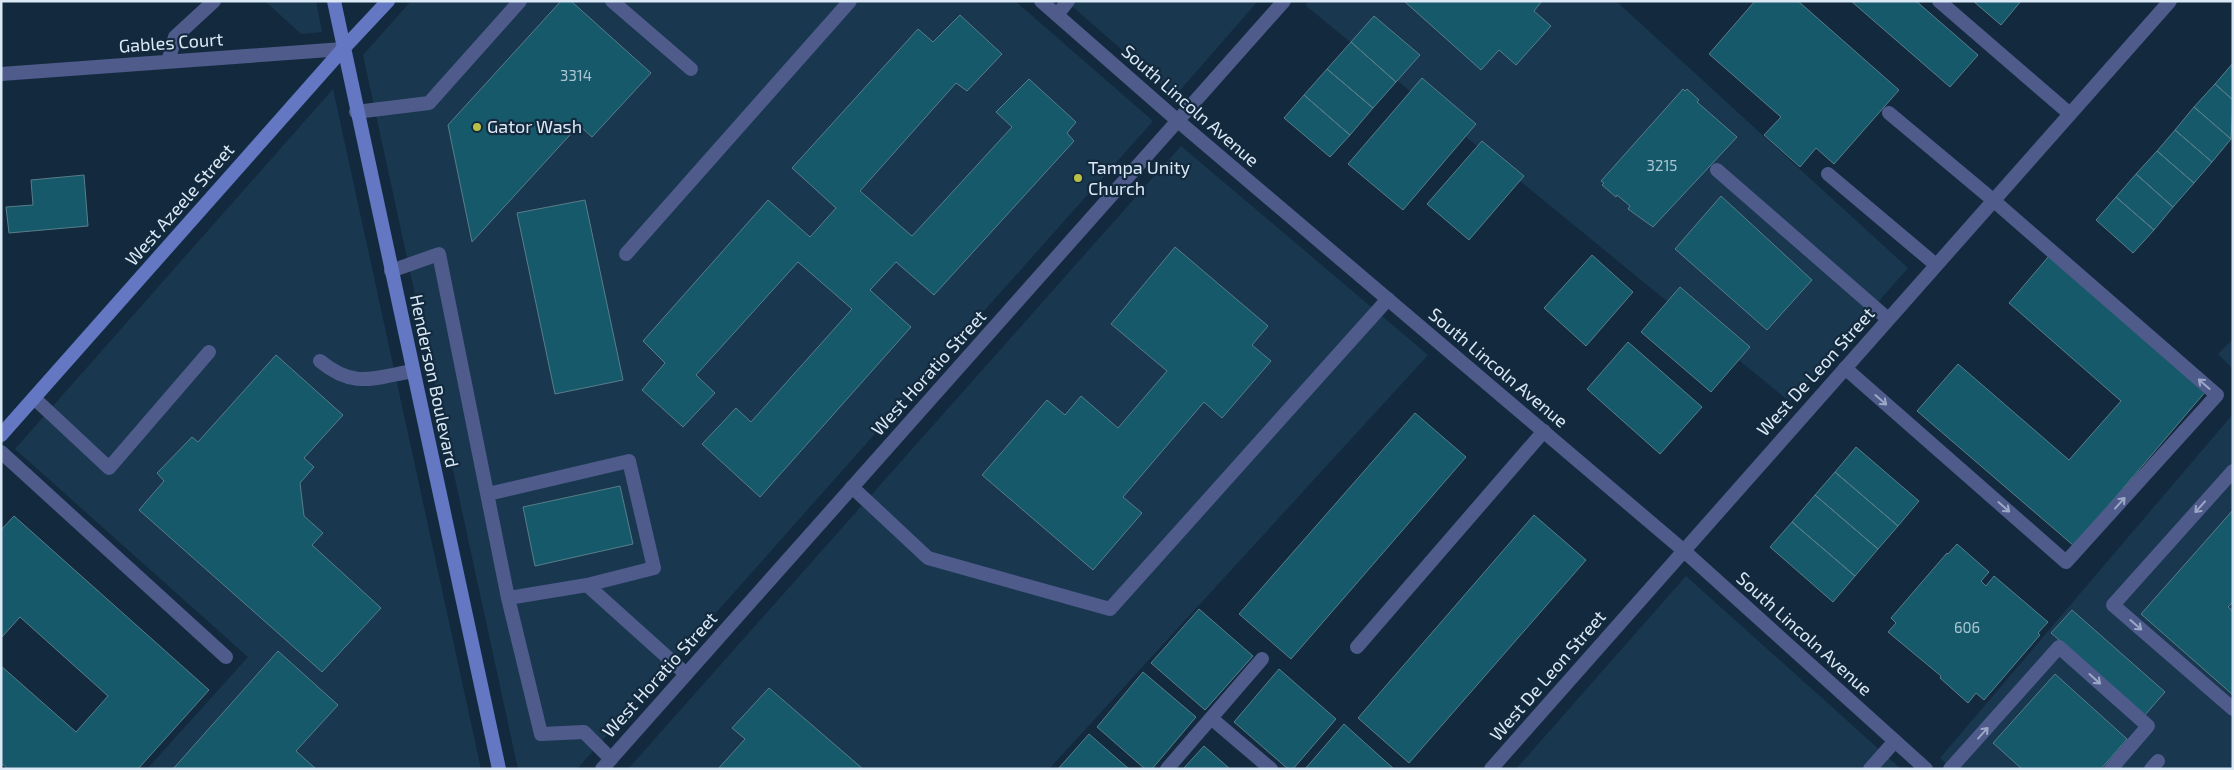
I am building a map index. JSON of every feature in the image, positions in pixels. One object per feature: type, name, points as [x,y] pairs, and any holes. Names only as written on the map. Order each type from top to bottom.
[{"type":"main road","name":"Henderson Boulevard","points":[[334,1],[356,112],[499,769]]},
{"type":"main road","name":"West Azeele Street","points":[[1,435],[343,49],[388,1]]},
{"type":"street","points":[[168,62],[175,37],[214,1]]},
{"type":"street","points":[[356,112],[429,103],[520,1]]},
{"type":"street","points":[[612,1],[691,68]]},
{"type":"street","points":[[626,254],[850,1]]},
{"type":"street","name":"South Lincoln Avenue","points":[[1041,1],[1178,121],[1684,550],[1926,769]]},
{"type":"street","points":[[1057,15],[1068,1]]},
{"type":"street","name":"West Horatio Street","points":[[607,764],[1284,1]]},
{"type":"street","points":[[1939,1],[2070,114]]},
{"type":"street","name":"West De Leon Street","points":[[1491,769],[2170,1]]},
{"type":"street","name":"Gables Court","points":[[1,74],[343,49]]},
{"type":"street","points":[[1845,368],[2066,562],[2217,395],[1994,200],[1889,114]]},
{"type":"street","points":[[1717,170],[1888,319]]},
{"type":"street","points":[[1828,174],[1936,265]]},
{"type":"street","points":[[391,271],[439,254],[508,598],[541,734],[584,732],[607,764]]},
{"type":"street","points":[[852,487],[928,558],[1110,609],[1388,299]]},
{"type":"street","points":[[34,398],[109,468],[208,352]]},
{"type":"street","points":[[320,361],[336,374],[352,379],[370,379],[413,371]]},
{"type":"street","points":[[1357,648],[1544,431]]},
{"type":"street","points":[[1,452],[226,657]]},
{"type":"street","points":[[488,494],[629,461],[654,568],[587,585],[508,598]]},
{"type":"street","points":[[2233,470],[2113,605],[2233,709]]},
{"type":"street","points":[[587,585],[686,674]]},
{"type":"street","points":[[1950,769],[2059,647],[2148,726],[2111,769]]},
{"type":"street","points":[[1167,769],[1262,659]]},
{"type":"street","points":[[1211,718],[1271,769]]},
{"type":"street","points":[[1870,769],[1895,741]]},
{"type":"shaded area","points":[[265,1],[316,1],[322,32],[301,34]]},
{"type":"shaded area","points":[[411,1],[1015,1],[1153,121],[577,769],[518,769],[363,55]]},
{"type":"shaded area","points":[[1066,1],[1258,1],[1175,96]]},
{"type":"shaded area","points":[[1309,1],[1616,1],[1908,268],[1790,402],[1305,5]]},
{"type":"shaded area","points":[[333,89],[481,769],[147,769],[248,657],[15,449]]},
{"type":"shaded area","points":[[1181,146],[1428,355],[1049,769],[628,769]]},
{"type":"shaded area","points":[[2233,339],[2233,369],[2218,354]]},
{"type":"shaded area","points":[[2233,414],[2233,769],[1952,769],[1940,758]]},
{"type":"shaded area","points":[[1686,576],[1901,769],[1516,769]]},
{"type":"building","points":[[561,1],[571,1],[651,73],[592,137],[579,125],[472,242],[448,125]]},
{"type":"building","points":[[1404,1],[1542,1],[1534,11],[1551,26],[1516,65],[1499,50],[1481,70]]},
{"type":"building","points":[[1755,1],[1798,1],[1899,90],[1834,164],[1816,148],[1800,167],[1764,135],[1781,117],[1709,54]]},
{"type":"building","points":[[1851,1],[1916,1],[1978,55],[1950,87]]},
{"type":"building","points":[[1973,1],[2021,1],[2001,25]]},
{"type":"building","points":[[960,15],[1002,54],[967,91],[956,83],[860,191],[912,236],[1012,127],[996,112],[1029,79],[1076,122],[1067,133],[1074,141],[934,295],[896,262],[870,290],[911,327],[760,497],[702,444],[736,408],[751,422],[852,309],[798,262],[696,375],[715,393],[683,427],[642,390],[665,363],[643,341],[768,200],[810,237],[836,208],[792,168],[918,29],[933,42]]},
{"type":"building","points":[[1374,16],[1420,55],[1396,82],[1351,42]]},
{"type":"building","points":[[1351,42],[1396,82],[1373,108],[1327,69]]},
{"type":"building","points":[[2233,63],[2233,100],[2215,84]]},
{"type":"building","points":[[1327,69],[1373,108],[1350,135],[1304,95]]},
{"type":"building","points":[[1422,78],[1476,124],[1403,210],[1348,164]]},
{"type":"building","points":[[2215,84],[2233,100],[2231,139],[2194,107]]},
{"type":"building","points":[[1683,89],[1685,91],[1687,89],[1699,100],[1697,102],[1737,137],[1653,227],[1628,209],[1630,206],[1602,185],[1604,183],[1601,181]]},
{"type":"building","points":[[1304,95],[1350,135],[1330,157],[1284,118]]},
{"type":"building","points":[[2194,107],[2231,139],[2212,162],[2175,130]]},
{"type":"building","points":[[2175,130],[2212,162],[2194,183],[2157,151]]},
{"type":"building","points":[[1482,141],[1524,176],[1469,240],[1427,204]]},
{"type":"building","points":[[2157,151],[2194,183],[2173,207],[2136,174]]},
{"type":"building","points":[[2136,174],[2173,207],[2154,230],[2116,197]]},
{"type":"building","points":[[84,175],[88,226],[9,233],[6,207],[33,205],[31,180]]},
{"type":"building","points":[[1721,196],[1812,280],[1767,330],[1675,249]]},
{"type":"building","points":[[2116,197],[2154,230],[2133,253],[2096,220]]},
{"type":"building","points":[[585,200],[623,380],[555,394],[517,213]]},
{"type":"building","points":[[1175,247],[1268,326],[1252,345],[1271,361],[1222,418],[1204,402],[1123,497],[1142,513],[1093,570],[982,475],[1047,400],[1065,415],[1081,396],[1118,428],[1167,371],[1111,324]]},
{"type":"building","points":[[1592,255],[1633,292],[1586,346],[1544,308]]},
{"type":"building","points":[[2049,256],[2206,391],[2074,546],[1917,411],[1958,364],[2069,460],[2121,401],[2009,303]]},
{"type":"building","points":[[1680,287],[1750,347],[1711,392],[1641,332]]},
{"type":"building","points":[[1628,342],[1702,407],[1660,454],[1587,389]]},
{"type":"building","points":[[276,355],[343,415],[304,458],[314,467],[300,483],[304,516],[323,533],[312,545],[381,608],[322,672],[139,510],[164,481],[157,473],[192,437],[198,442]]},
{"type":"building","points":[[1415,413],[1466,457],[1291,659],[1239,614]]},
{"type":"building","points":[[1856,447],[1919,501],[1898,526],[1835,472]]},
{"type":"building","points":[[1835,472],[1898,526],[1878,549],[1815,495]]},
{"type":"building","points":[[620,486],[633,544],[535,566],[523,507]]},
{"type":"building","points":[[1815,495],[1878,549],[1855,576],[1792,522]]},
{"type":"building","points":[[2233,510],[2233,602],[2228,607],[2233,611],[2233,695],[2141,614]]},
{"type":"building","points":[[1534,515],[1586,560],[1409,763],[1358,718]]},
{"type":"building","points":[[14,516],[209,690],[138,769],[8,769],[1,763],[1,666],[76,732],[108,696],[20,617],[1,638],[1,530]]},
{"type":"building","points":[[1792,522],[1855,576],[1833,602],[1770,547]]},
{"type":"building","points":[[1957,544],[1989,572],[1981,581],[1986,586],[1994,576],[2048,622],[2038,633],[2040,635],[1984,700],[1976,693],[1968,703],[1940,678],[1941,676],[1888,632],[1896,623],[1891,618]]},
{"type":"building","points":[[1199,609],[1253,656],[1205,710],[1151,663]]},
{"type":"building","points":[[2072,610],[2165,692],[2145,715],[2051,633]]},
{"type":"building","points":[[278,651],[338,705],[296,751],[316,769],[173,769]]},
{"type":"building","points":[[1279,669],[1336,719],[1293,769],[1288,769],[1234,722]]},
{"type":"building","points":[[1143,672],[1196,717],[1152,769],[1145,769],[1097,727]]},
{"type":"building","points":[[2055,674],[2127,739],[2101,769],[2022,769],[1993,743]]},
{"type":"building","points":[[769,688],[863,769],[718,769],[745,739],[732,728]]},
{"type":"building","points":[[1344,724],[1394,769],[1305,769]]},
{"type":"building","points":[[1089,734],[1129,769],[1058,769]]},
{"type":"building","points":[[1204,746],[1230,769],[1183,769]]},
{"type":"place","name":"Gator Wash","points":[[477,127]]},
{"type":"place","name":"Tampa Unity Church","points":[[1078,178]]}]
